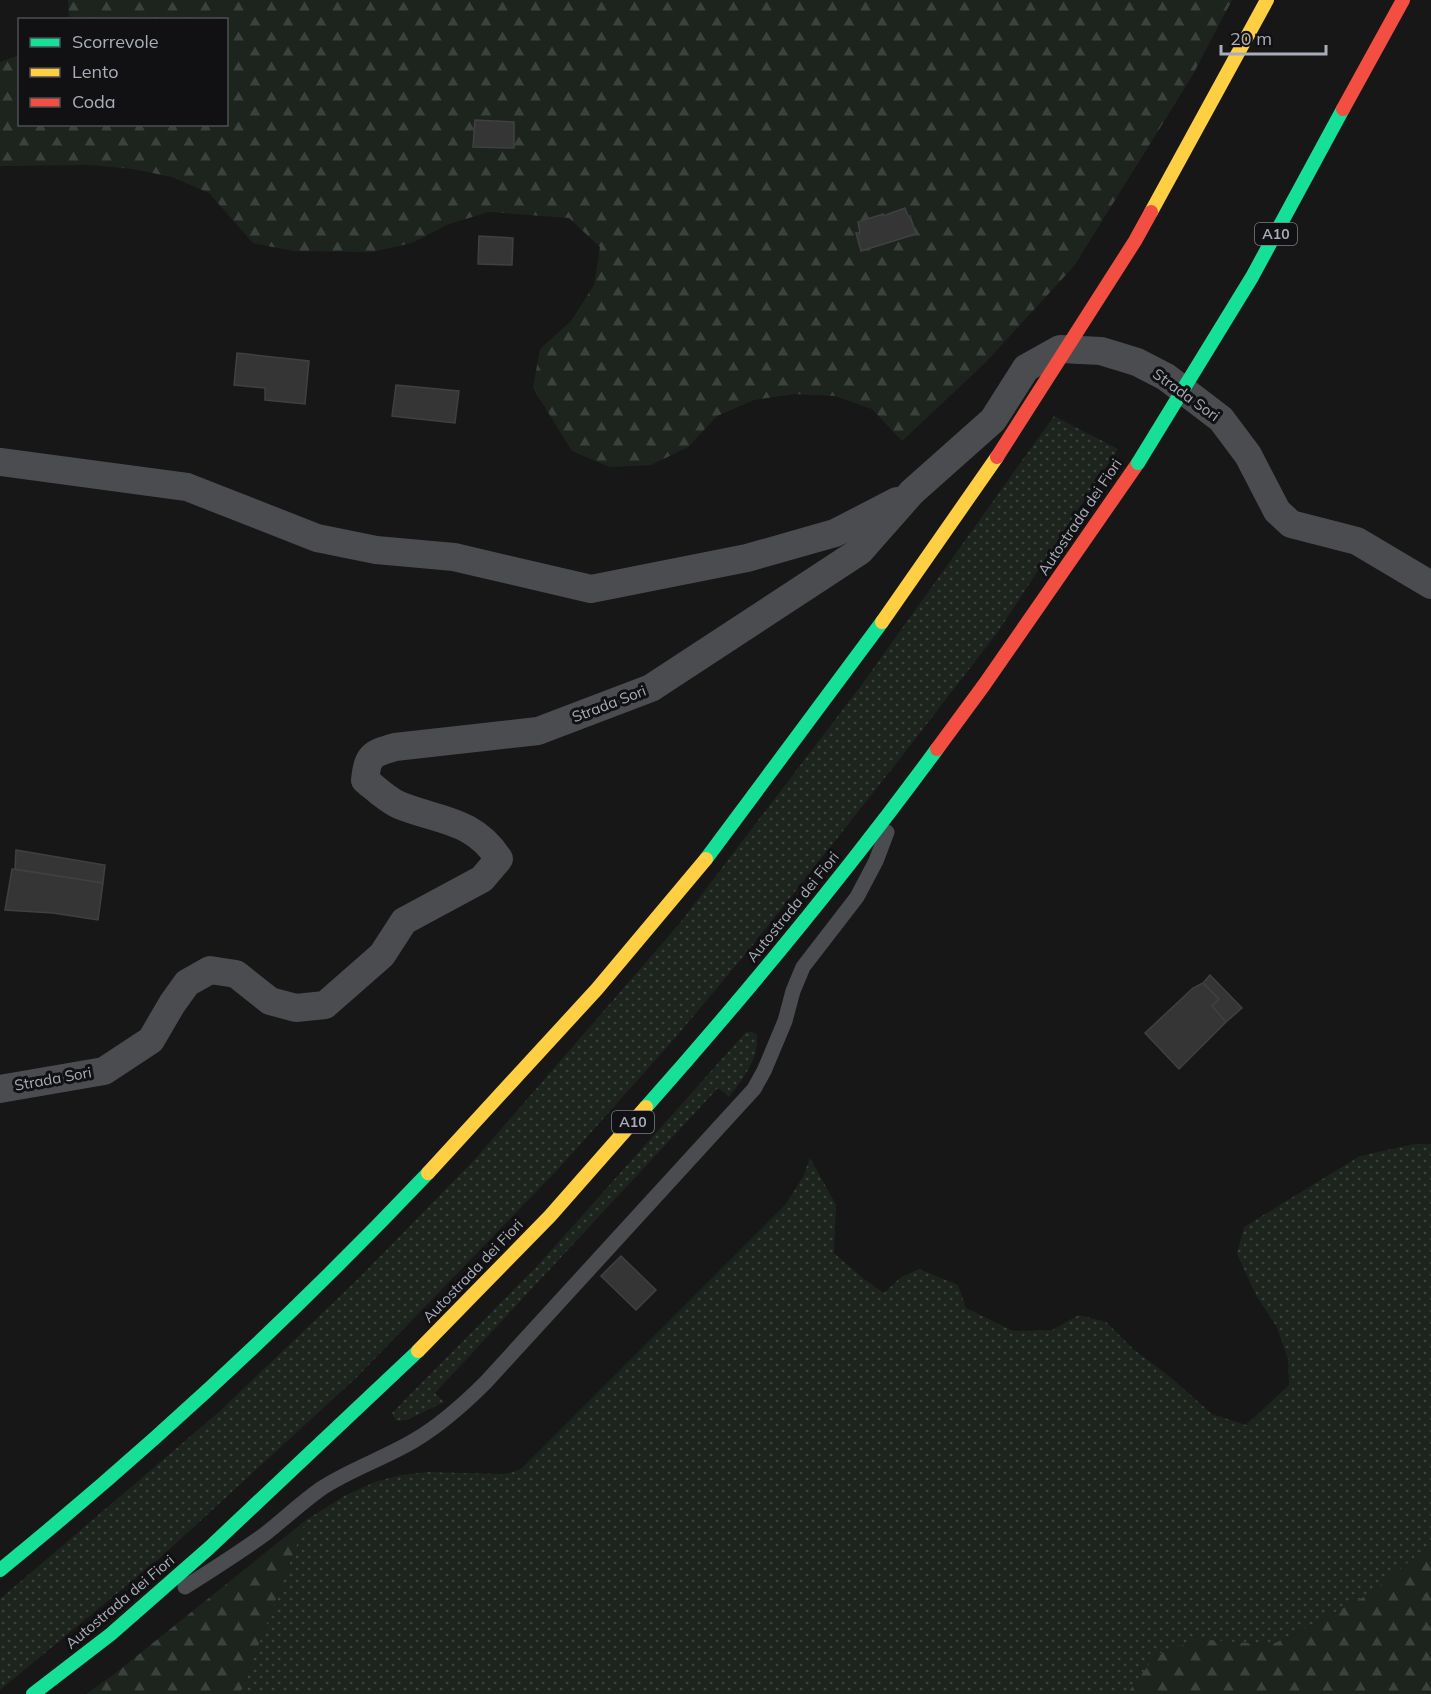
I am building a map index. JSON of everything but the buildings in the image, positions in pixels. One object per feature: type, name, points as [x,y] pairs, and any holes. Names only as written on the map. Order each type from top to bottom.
[{"type":"highway","points":[[0,1570],[55,1525],[210,1388],[365,1239],[597,989],[716,847],[865,647],[997,457],[1135,241],[1267,0]]},
{"type":"highway","name":"Autostrada dei Fiori","points":[[33,1694],[111,1634],[209,1548],[413,1356],[550,1216],[717,1027],[898,802],[984,686],[1137,463],[1252,277],[1403,0]]},
{"type":"street","name":"Strada Sori","points":[[0,1089],[104,1071],[151,1040],[187,983],[210,970],[236,974],[270,1001],[296,1008],[325,1005],[382,955],[404,921],[482,879],[499,859],[490,844],[458,823],[396,804],[365,780],[367,764],[375,753],[395,747],[538,731],[651,688],[860,551],[912,492],[993,420],[1026,368],[1060,349],[1101,351],[1137,362],[1166,377],[1221,419],[1248,455],[1277,511],[1291,524],[1357,541],[1431,585]]},
{"type":"street","points":[[0,462],[187,487],[317,538],[376,550],[454,557],[591,589],[747,558],[835,533],[912,492]]},
{"type":"lane","points":[[111,1634],[263,1535],[321,1489],[435,1428],[486,1382],[754,1089],[785,1021],[793,991],[803,967],[857,897],[876,861],[898,802]]},
{"type":"green space","points":[[68,0],[1232,0],[1191,78],[1074,266],[986,362],[902,441],[872,409],[835,396],[795,394],[754,400],[717,416],[688,447],[651,465],[610,467],[572,451],[533,388],[540,349],[571,321],[594,285],[600,247],[569,218],[489,212],[449,224],[412,243],[372,252],[293,251],[253,243],[209,193],[172,177],[133,169],[90,165],[0,166],[0,62],[18,55],[18,126],[228,126],[228,18],[69,18]]},
{"type":"green space","points":[[1054,416],[1118,449],[997,633],[748,951],[675,1038],[561,1166],[357,1377],[161,1557],[0,1690],[0,1599],[219,1412],[361,1276],[476,1158],[680,923],[863,683]]},
{"type":"green space","points":[[746,1032],[753,1032],[757,1035],[753,1060],[745,1076],[729,1097],[718,1088],[435,1393],[444,1402],[407,1420],[396,1421],[392,1413],[539,1264]]},
{"type":"green space","points":[[1414,1144],[1431,1144],[1431,1544],[1371,1593],[1291,1636],[1270,1645],[1199,1639],[1156,1655],[1127,1694],[240,1694],[306,1520],[346,1495],[375,1482],[401,1475],[427,1472],[502,1474],[522,1468],[786,1204],[803,1177],[810,1158],[836,1205],[834,1253],[884,1293],[900,1278],[919,1269],[958,1285],[966,1308],[1013,1331],[1052,1330],[1079,1315],[1106,1322],[1133,1349],[1169,1376],[1212,1414],[1246,1425],[1289,1385],[1288,1359],[1277,1327],[1257,1297],[1237,1254],[1244,1227],[1360,1156]]},
{"type":"green space","points":[[306,1520],[240,1694],[86,1694],[113,1675]]},
{"type":"green space","points":[[1431,1544],[1431,1694],[1127,1694],[1156,1655],[1199,1639],[1270,1645],[1371,1593]]},
{"type":"traffic: fast","points":[[1138,463],[1252,277],[1343,109]]},
{"type":"traffic: fast","points":[[706,859],[882,622]]},
{"type":"traffic: fast","points":[[646,1107],[796,931],[937,749]]},
{"type":"traffic: fast","points":[[0,1570],[112,1476],[274,1328],[428,1173]]},
{"type":"traffic: fast","points":[[33,1694],[111,1634],[209,1548],[418,1351]]},
{"type":"traffic: slow","points":[[1151,212],[1267,0]]},
{"type":"traffic: slow","points":[[882,622],[997,457]]},
{"type":"traffic: slow","points":[[428,1173],[597,989],[706,859]]},
{"type":"traffic: slow","points":[[418,1351],[550,1216],[646,1107]]},
{"type":"traffic: jam","points":[[1343,109],[1403,0]]},
{"type":"traffic: jam","points":[[997,457],[1135,241],[1151,212]]},
{"type":"traffic: jam","points":[[937,749],[1138,463]]}]
